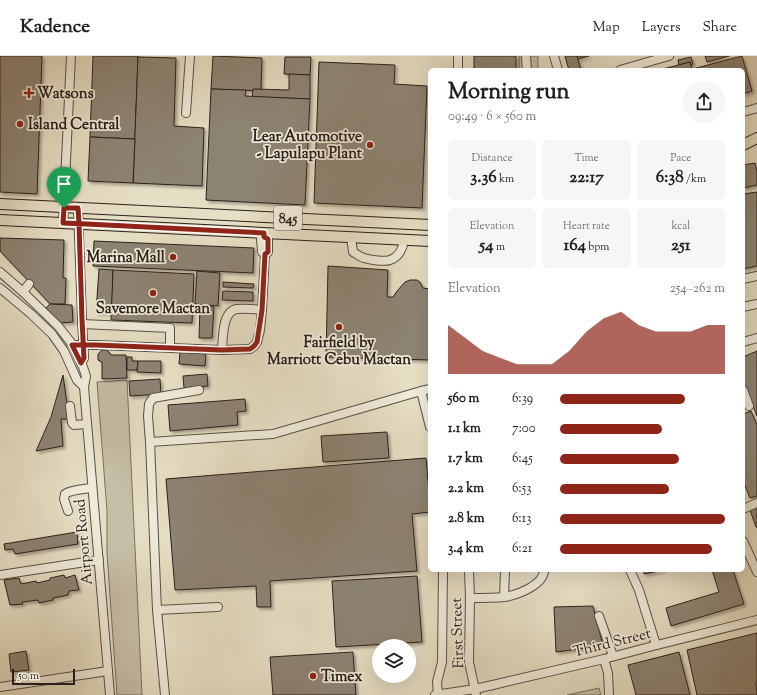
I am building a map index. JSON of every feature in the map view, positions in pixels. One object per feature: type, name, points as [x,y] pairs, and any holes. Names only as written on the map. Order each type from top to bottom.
[{"type":"main road","points":[[745,144],[757,138]]},
{"type":"main road","name":"845","points":[[0,204],[428,225]]},
{"type":"main road","name":"845","points":[[0,220],[264,235],[428,241]]},
{"type":"street","points":[[63,223],[71,56]]},
{"type":"street","points":[[186,112],[190,56]]},
{"type":"street","points":[[458,56],[458,68]]},
{"type":"street","points":[[526,56],[526,68]]},
{"type":"street","points":[[554,56],[557,68]]},
{"type":"street","points":[[627,68],[669,56]]},
{"type":"street","points":[[745,111],[757,108]]},
{"type":"street","points":[[78,208],[84,344],[84,358],[81,363]]},
{"type":"street","points":[[72,345],[84,344],[222,350],[250,349],[257,342],[262,310],[265,254],[262,252],[261,238],[264,235]]},
{"type":"street","points":[[350,237],[353,252],[363,258],[376,261],[390,260],[398,254],[403,247],[404,240]]},
{"type":"street","name":"Airport Road","points":[[0,272],[58,326],[72,345],[86,376],[84,387],[110,695]]},
{"type":"street","points":[[745,279],[757,276]]},
{"type":"street","points":[[23,292],[29,284]]},
{"type":"street","name":"Airport Road","points":[[0,288],[52,334],[64,351],[77,380],[84,387]]},
{"type":"street","points":[[745,307],[757,304]]},
{"type":"street","points":[[222,350],[223,330],[228,314],[232,310],[262,310]]},
{"type":"street","points":[[82,324],[170,328],[170,347]]},
{"type":"street","points":[[745,341],[757,338]]},
{"type":"street","points":[[150,442],[273,434],[428,389]]},
{"type":"street","points":[[165,695],[157,610],[148,416],[149,404],[153,398],[199,390]]},
{"type":"street","points":[[421,391],[428,419]]},
{"type":"street","points":[[745,395],[749,406]]},
{"type":"street","points":[[70,406],[72,423],[74,425],[87,424]]},
{"type":"street","points":[[68,511],[64,499],[65,494],[69,491],[92,488]]},
{"type":"street","points":[[745,508],[757,503]]},
{"type":"street","points":[[745,545],[757,572]]},
{"type":"street","points":[[0,575],[99,560]]},
{"type":"street","points":[[437,695],[437,682],[442,662],[443,572]]},
{"type":"street","name":"First Street","points":[[469,572],[469,662],[475,692]]},
{"type":"street","points":[[504,597],[505,572]]},
{"type":"street","points":[[470,598],[504,597],[524,591],[540,581],[544,572]]},
{"type":"street","points":[[631,572],[639,590],[656,645]]},
{"type":"street","points":[[157,610],[218,607]]},
{"type":"street","points":[[599,616],[613,656]]},
{"type":"street","name":"Third Street","points":[[437,695],[475,692],[757,620]]},
{"type":"street","points":[[604,659],[608,673],[609,695]]},
{"type":"street","points":[[0,687],[108,670]]},
{"type":"shaded area","points":[[519,56],[538,56],[538,68],[519,68]]},
{"type":"shaded area","points":[[127,380],[142,695],[117,695],[107,553],[107,511],[97,382]]},
{"type":"shaded area","points":[[599,688],[601,695],[567,695]]},
{"type":"building","name":"Island Central","points":[[0,56],[42,56],[37,194],[0,192]]},
{"type":"building","points":[[93,56],[138,56],[135,139],[90,137]]},
{"type":"building","points":[[213,56],[262,58],[261,91],[211,89]]},
{"type":"building","points":[[474,56],[516,56],[516,68],[474,68]]},
{"type":"building","points":[[565,56],[577,56],[580,68],[568,68]]},
{"type":"building","points":[[577,56],[589,56],[578,59]]},
{"type":"building","points":[[705,56],[729,56],[707,62]]},
{"type":"building","points":[[742,56],[752,91],[745,93],[745,68],[697,68]]},
{"type":"building","points":[[138,57],[176,58],[174,126],[204,128],[202,186],[133,183]]},
{"type":"building","points":[[285,57],[311,57],[310,75],[284,74]]},
{"type":"building","points":[[691,57],[693,64],[691,65],[690,62],[679,65],[678,60]]},
{"type":"building","name":"Lear Automotive - Lapulapu Plant","points":[[319,62],[395,65],[394,84],[427,86],[422,208],[314,203]]},
{"type":"building","points":[[690,62],[692,68],[667,68]]},
{"type":"building","points":[[289,74],[310,75],[310,99],[252,97],[253,89],[289,90]]},
{"type":"building","points":[[211,89],[246,90],[245,96],[310,99],[305,205],[206,200]]},
{"type":"building","points":[[90,137],[135,139],[133,183],[88,181]]},
{"type":"building","points":[[755,163],[757,185],[745,188],[745,165]]},
{"type":"building","points":[[757,192],[757,266],[745,269],[745,194]]},
{"type":"building","points":[[0,238],[64,240],[63,278],[66,278],[65,304],[50,304],[0,251]]},
{"type":"building","name":"Marina Mall","points":[[94,241],[254,248],[253,273],[93,266]]},
{"type":"building","points":[[328,266],[388,270],[387,297],[393,297],[405,282],[410,280],[417,280],[423,288],[428,289],[428,360],[326,357]]},
{"type":"building","points":[[99,269],[113,270],[112,313],[96,312]]},
{"type":"building","name":"Savemore Mactan","points":[[113,270],[194,274],[192,323],[111,320]]},
{"type":"building","points":[[197,271],[220,273],[218,306],[195,304]]},
{"type":"building","points":[[223,282],[254,284],[253,288],[223,287]]},
{"type":"building","points":[[223,291],[253,292],[253,301],[222,300]]},
{"type":"building","points":[[50,304],[72,305],[73,322],[59,323],[46,308]]},
{"type":"building","points":[[200,306],[214,307],[212,338],[199,338]]},
{"type":"building","points":[[102,350],[106,350],[111,355],[126,355],[127,378],[102,379],[102,362],[98,360],[98,354]]},
{"type":"building","points":[[757,351],[757,416],[745,386],[745,356]]},
{"type":"building","points":[[180,352],[206,354],[205,366],[179,364]]},
{"type":"building","points":[[127,357],[132,357],[132,361],[138,361],[137,370],[127,370]]},
{"type":"building","points":[[138,361],[161,361],[161,373],[137,372]]},
{"type":"building","points":[[207,374],[208,386],[184,388],[183,376]]},
{"type":"building","points":[[63,375],[69,419],[61,419],[63,446],[36,451],[51,417]]},
{"type":"building","points":[[160,379],[161,394],[130,396],[129,381]]},
{"type":"building","points":[[245,399],[246,411],[237,412],[238,425],[170,431],[168,405]]},
{"type":"building","points":[[751,411],[757,425],[757,496],[750,498],[745,486],[745,413]]},
{"type":"building","points":[[387,432],[389,458],[323,462],[321,436]]},
{"type":"building","points":[[426,458],[428,512],[412,514],[417,571],[270,581],[271,607],[257,607],[256,586],[175,590],[166,479]]},
{"type":"building","points":[[757,508],[757,527],[756,527],[750,510]]},
{"type":"building","points":[[77,532],[78,544],[15,554],[13,549],[5,550],[4,544]]},
{"type":"building","points":[[713,572],[734,572],[744,604],[671,626],[666,608],[719,592]]},
{"type":"building","points":[[64,575],[65,578],[75,575],[79,590],[69,591],[68,595],[53,598],[53,600],[39,603],[38,600],[22,602],[23,604],[10,605],[4,580],[19,578],[21,584],[36,581],[37,583]]},
{"type":"building","points":[[417,576],[422,642],[416,642],[416,639],[372,639],[372,645],[336,647],[332,581]]},
{"type":"building","points":[[593,606],[603,646],[556,652],[554,607]]},
{"type":"building","points":[[757,633],[757,695],[697,695],[687,650]]},
{"type":"building","points":[[26,651],[29,670],[11,672],[9,654]]},
{"type":"building","name":"Timex","points":[[353,652],[356,695],[273,695],[270,657]]},
{"type":"building","points":[[679,652],[690,695],[636,695],[628,665]]},
{"type":"place","name":"Watsons","points":[[29,93]]},
{"type":"place","name":"Island Central","points":[[20,124]]},
{"type":"place","name":"Lear Automotive - Lapulapu Plant","points":[[370,145]]},
{"type":"place","name":"Marina Mall","points":[[173,257]]},
{"type":"place","name":"Savemore Mactan","points":[[153,293]]},
{"type":"place","name":"Fairfield by Marriott Cebu Mactan","points":[[339,327]]},
{"type":"place","name":"Timex","points":[[313,676]]},
{"type":"route","points":[[64,208],[63,223],[79,224],[264,233],[264,237],[268,239],[268,252],[265,254],[262,310],[257,342],[250,349],[222,350],[84,344],[72,345],[81,363],[84,358],[84,344],[82,319],[79,224],[78,208],[64,208]]}]
